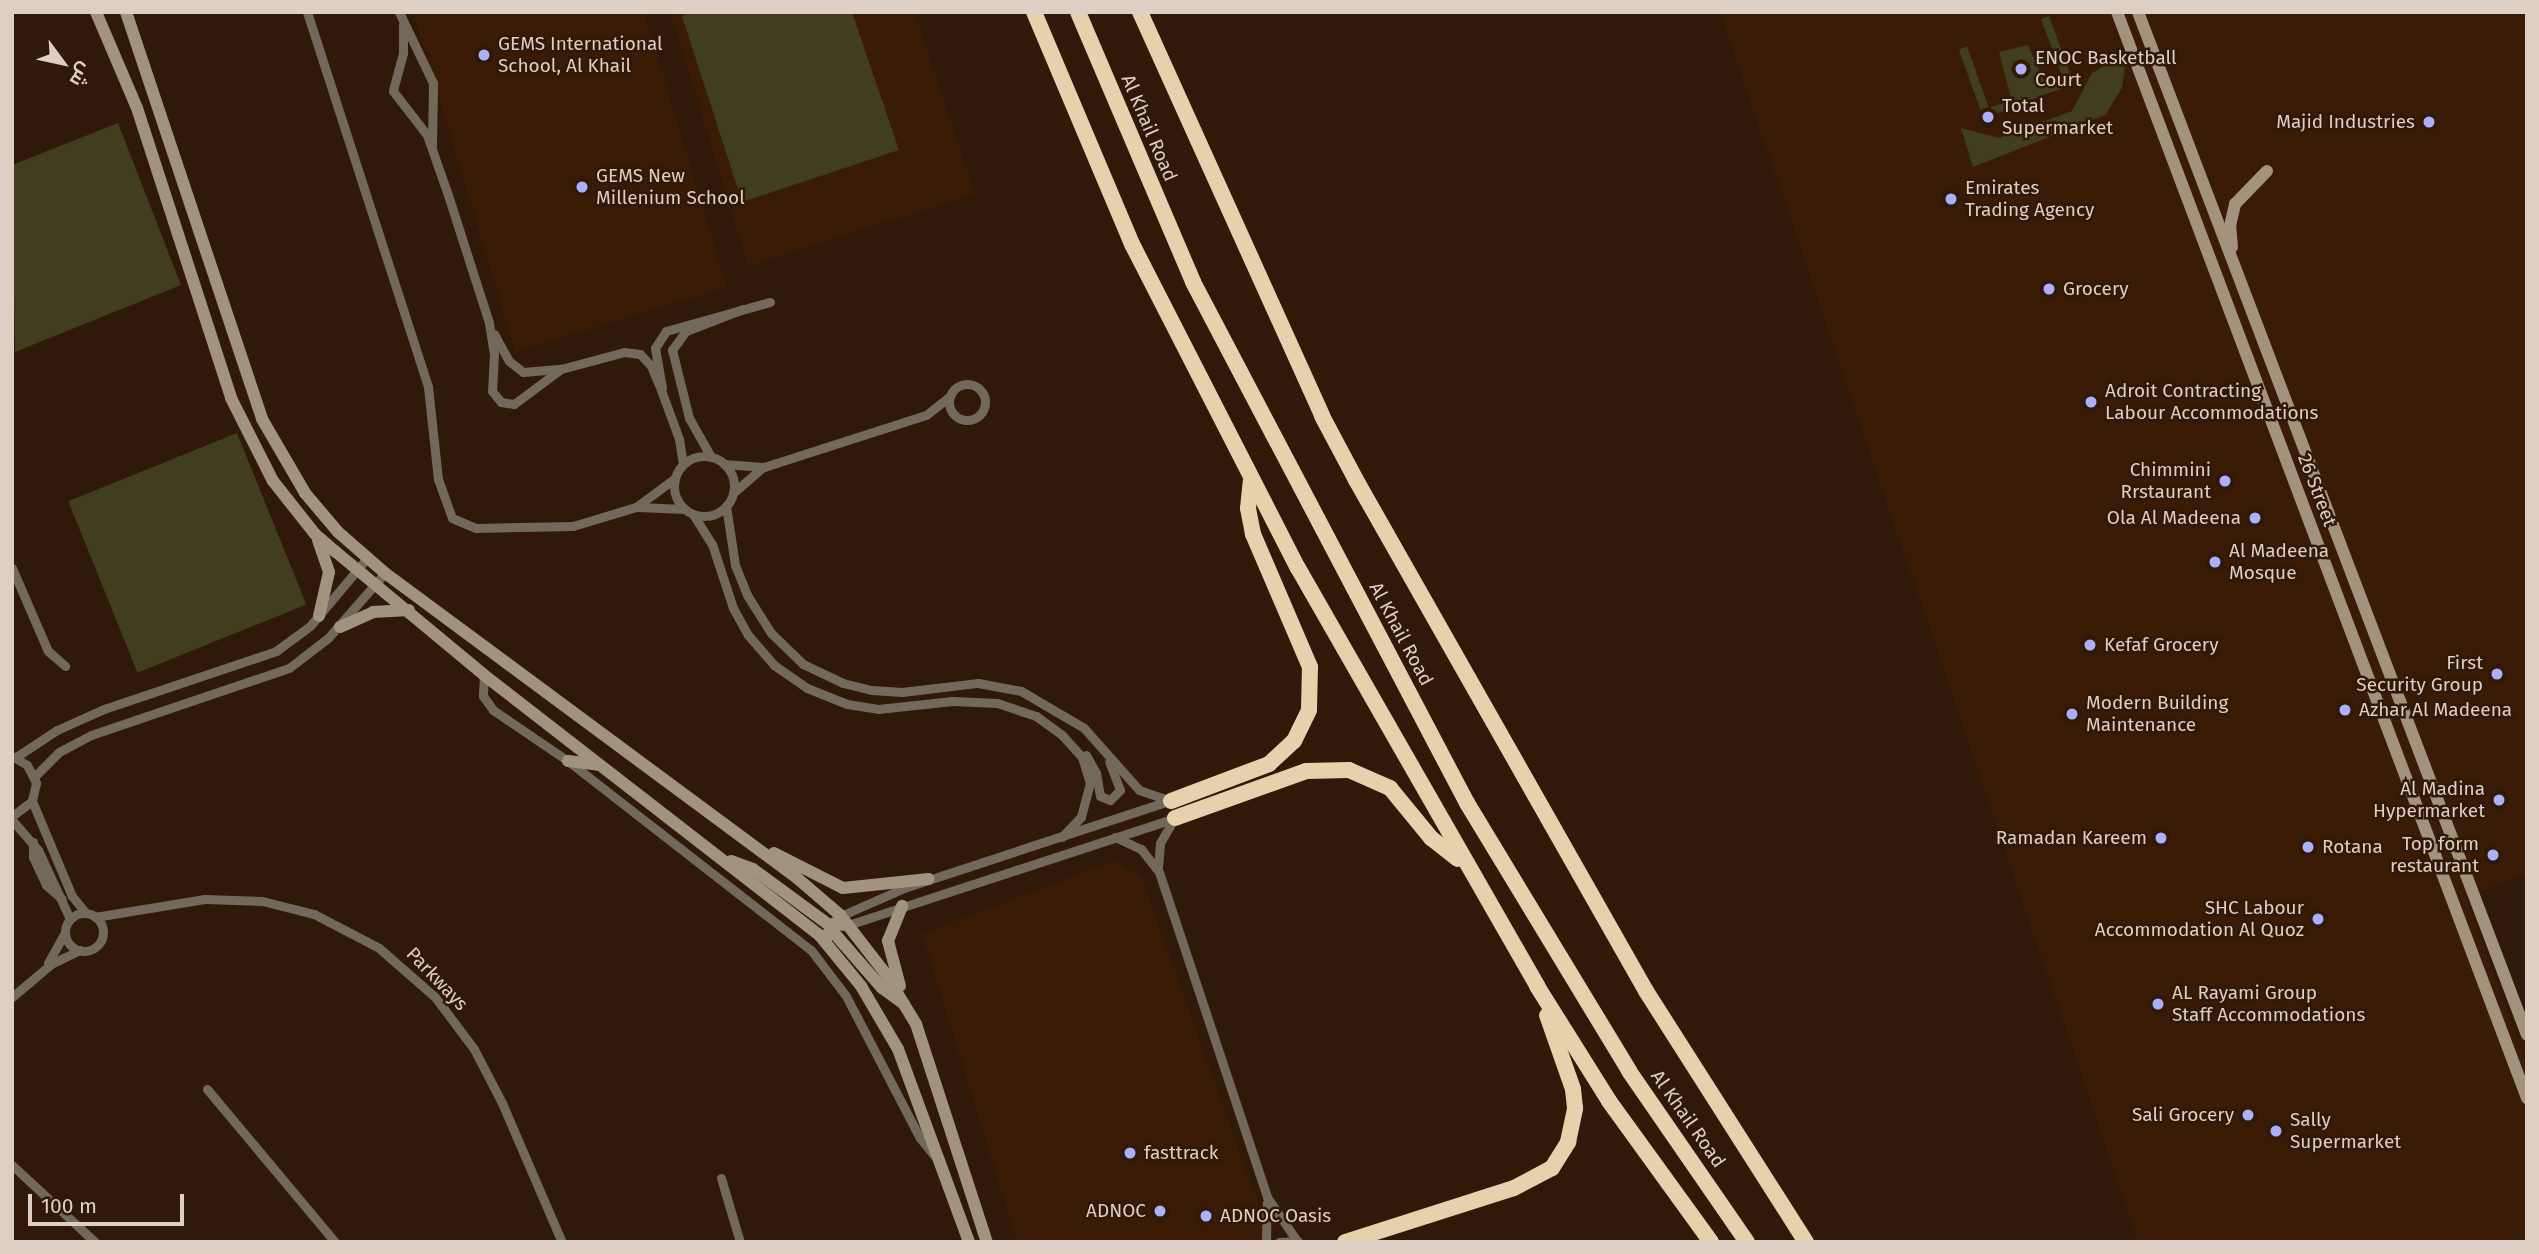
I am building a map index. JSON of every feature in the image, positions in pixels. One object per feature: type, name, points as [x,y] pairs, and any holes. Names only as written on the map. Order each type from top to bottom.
[{"type":"highway","points":[[1034,12],[1132,244],[1251,481],[1463,862],[1537,986],[1609,1101],[1711,1242]]},
{"type":"highway","name":"Al Khail Road","points":[[1078,12],[1193,282],[1467,803],[1629,1071],[1747,1242]]},
{"type":"highway","name":"Al Khail Road","points":[[1140,12],[1239,236],[1356,480],[1646,991],[1806,1242]]},
{"type":"highway","points":[[1171,801],[1269,764],[1294,741],[1309,709],[1310,667],[1253,534],[1248,508],[1251,481]]},
{"type":"highway","points":[[1175,818],[1306,771],[1349,770],[1390,788],[1431,838],[1463,862]]},
{"type":"highway","points":[[1345,1242],[1514,1188],[1552,1168],[1571,1133],[1575,1108],[1573,1089],[1537,986]]},
{"type":"street","points":[[96,12],[137,108],[243,428],[273,481],[315,534],[484,675],[725,859],[823,939],[861,986],[898,1049],[942,1162],[969,1242]]},
{"type":"street","points":[[126,12],[262,419],[305,493],[367,558],[385,573],[764,853],[844,920],[907,1006]]},
{"type":"street","points":[[307,12],[428,387],[446,509],[467,527],[543,529],[584,523],[636,507],[674,478],[683,464],[696,457],[711,457],[724,464],[764,467],[926,415],[964,384],[977,386],[983,393],[980,415],[972,419],[926,415]]},
{"type":"street","points":[[398,12],[433,83],[432,147]]},
{"type":"street","name":"26 Street","points":[[2117,12],[2177,177],[2527,1098]]},
{"type":"street","name":"26 Street","points":[[2138,12],[2527,1035]]},
{"type":"street","points":[[403,25],[403,53],[393,91],[432,147],[489,323],[494,354],[492,391],[501,402],[521,401],[561,369]]},
{"type":"street","points":[[2237,275],[2230,234],[2232,211],[2239,197],[2267,171]]},
{"type":"street","points":[[2177,177],[2205,192]]},
{"type":"street","points":[[661,390],[655,348],[661,336],[677,326],[770,302]]},
{"type":"street","points":[[711,457],[690,418],[672,350],[686,331],[743,309]]},
{"type":"street","points":[[489,323],[518,369],[561,369],[635,352],[648,361],[679,439],[683,464]]},
{"type":"street","points":[[950,396],[950,408],[958,418]]},
{"type":"street","points":[[724,464],[732,477],[733,493]]},
{"type":"street","points":[[636,507],[714,514],[726,506],[733,493],[764,467]]},
{"type":"street","points":[[674,478],[674,492],[712,544],[733,608],[748,635],[774,665],[807,688],[847,704],[878,709],[953,701],[997,703],[1036,716],[1089,758],[1099,793],[1110,800],[1117,797],[1119,787],[1104,748]]},
{"type":"street","points":[[726,506],[735,565],[747,595],[771,633],[803,664],[843,683],[879,691],[955,683],[1007,687],[1061,710],[1104,748],[1139,790],[1171,801]]},
{"type":"street","points":[[315,534],[329,572],[319,616]]},
{"type":"street","points":[[34,777],[14,757],[57,730],[104,709],[276,651],[319,616],[367,558]]},
{"type":"street","points":[[12,568],[48,651],[65,666]]},
{"type":"street","points":[[103,935],[91,915],[72,896],[32,801],[34,777],[59,752],[91,735],[274,675],[310,654],[340,627],[385,573]]},
{"type":"street","points":[[340,627],[373,612],[409,610]]},
{"type":"street","points":[[484,675],[482,690],[489,705],[568,761],[805,943],[846,996],[920,1138],[942,1162]]},
{"type":"street","points":[[1062,837],[1081,817],[1090,792],[1086,765],[1070,743]]},
{"type":"street","points":[[568,761],[600,765]]},
{"type":"street","points":[[32,801],[12,818],[33,842],[33,857],[46,886],[62,899],[70,919],[46,968]]},
{"type":"street","points":[[844,920],[929,879],[1171,801]]},
{"type":"street","points":[[828,924],[902,906],[1175,818]]},
{"type":"street","points":[[1159,872],[1160,843],[1175,818]]},
{"type":"street","points":[[1115,837],[1141,849],[1159,872],[1267,1197],[1298,1242]]},
{"type":"street","points":[[764,853],[780,855],[843,888],[929,879]]},
{"type":"street","points":[[725,859],[753,869],[828,924]]},
{"type":"street","name":"Parkways","points":[[91,915],[124,914],[205,899],[262,901],[314,914],[379,947],[435,997],[474,1049],[502,1103],[562,1242]]},
{"type":"street","points":[[902,906],[891,926],[888,949],[907,1006],[924,1043],[987,1242]]},
{"type":"street","points":[[12,998],[46,968],[80,950],[94,947],[124,914]]},
{"type":"street","points":[[70,919],[91,915]]},
{"type":"street","points":[[823,939],[828,924]]},
{"type":"street","points":[[65,931],[68,941],[80,950]]},
{"type":"street","points":[[823,939],[834,933],[882,988],[907,1006]]},
{"type":"street","points":[[207,1089],[335,1242]]},
{"type":"street","points":[[12,1165],[95,1242]]},
{"type":"street","points":[[721,1178],[740,1242]]},
{"type":"street","points":[[1266,1242],[1267,1197]]},
{"type":"street","points":[[1279,1242],[1298,1242]]},
{"type":"shaded area","name":"GEMS New Millenium School","points":[[413,12],[644,12],[727,287],[515,352]]},
{"type":"shaded area","points":[[670,12],[914,12],[975,194],[748,266]]},
{"type":"shaded area","points":[[693,12],[852,12],[899,150],[742,202],[682,16]]},
{"type":"shaded area","points":[[1720,12],[2527,12],[2527,874],[2466,897],[2527,1065],[2527,1242],[2138,1242]]},
{"type":"shaded area","name":"ENOC Basketball Court","points":[[2049,16],[2074,84],[2013,106],[1999,52],[2028,45],[2046,86],[2063,78],[2041,19]]},
{"type":"shaded area","points":[[1967,46],[1989,108],[2007,102],[2009,108],[1990,117],[1982,114],[1959,50]]},
{"type":"shaded area","points":[[2127,53],[2122,88],[2105,115],[1973,167],[1961,128],[1999,138],[2072,111],[2092,73]]},
{"type":"shaded area","points":[[118,123],[181,285],[15,352],[12,165]]},
{"type":"shaded area","points":[[237,433],[306,605],[138,673],[68,501]]},
{"type":"shaded area","points":[[1115,860],[1142,878],[1272,1242],[1017,1242],[922,934]]},
{"type":"place","name":"GEMS International School, Al Khail","points":[[484,55]]},
{"type":"place","name":"ENOC Basketball Court","points":[[2021,69]]},
{"type":"place","name":"Total Supermarket","points":[[1988,117]]},
{"type":"place","name":"Majid Industries","points":[[2429,122]]},
{"type":"place","name":"GEMS New Millenium School","points":[[582,187]]},
{"type":"place","name":"Emirates Trading Agency","points":[[1951,199]]},
{"type":"place","name":"Grocery","points":[[2049,289]]},
{"type":"place","name":"Adroit Contracting Labour Accommodations","points":[[2091,402]]},
{"type":"place","name":"Chimmini Rrstaurant","points":[[2225,481]]},
{"type":"place","name":"Ola Al Madeena","points":[[2255,518]]},
{"type":"place","name":"Al Madeena Mosque","points":[[2215,562]]},
{"type":"place","name":"Kefaf Grocery","points":[[2090,645]]},
{"type":"place","name":"First Security Group","points":[[2497,674]]},
{"type":"place","name":"Azhar Al Madeena","points":[[2345,710]]},
{"type":"place","name":"Modern Building Maintenance","points":[[2072,714]]},
{"type":"place","name":"Al Madina Hypermarket","points":[[2499,800]]},
{"type":"place","name":"Ramadan Kareem","points":[[2161,838]]},
{"type":"place","name":"Rotana","points":[[2308,847]]},
{"type":"place","name":"Top form restaurant","points":[[2493,855]]},
{"type":"place","name":"SHC Labour Accommodation Al Quoz","points":[[2318,919]]},
{"type":"place","name":"AL Rayami Group Staff Accommodations","points":[[2158,1004]]},
{"type":"place","name":"Sali Grocery","points":[[2248,1115]]},
{"type":"place","name":"Sally Supermarket","points":[[2276,1131]]},
{"type":"place","name":"fasttrack","points":[[1130,1153]]},
{"type":"place","name":"ADNOC","points":[[1160,1211]]},
{"type":"place","name":"ADNOC Oasis","points":[[1206,1216]]}]
